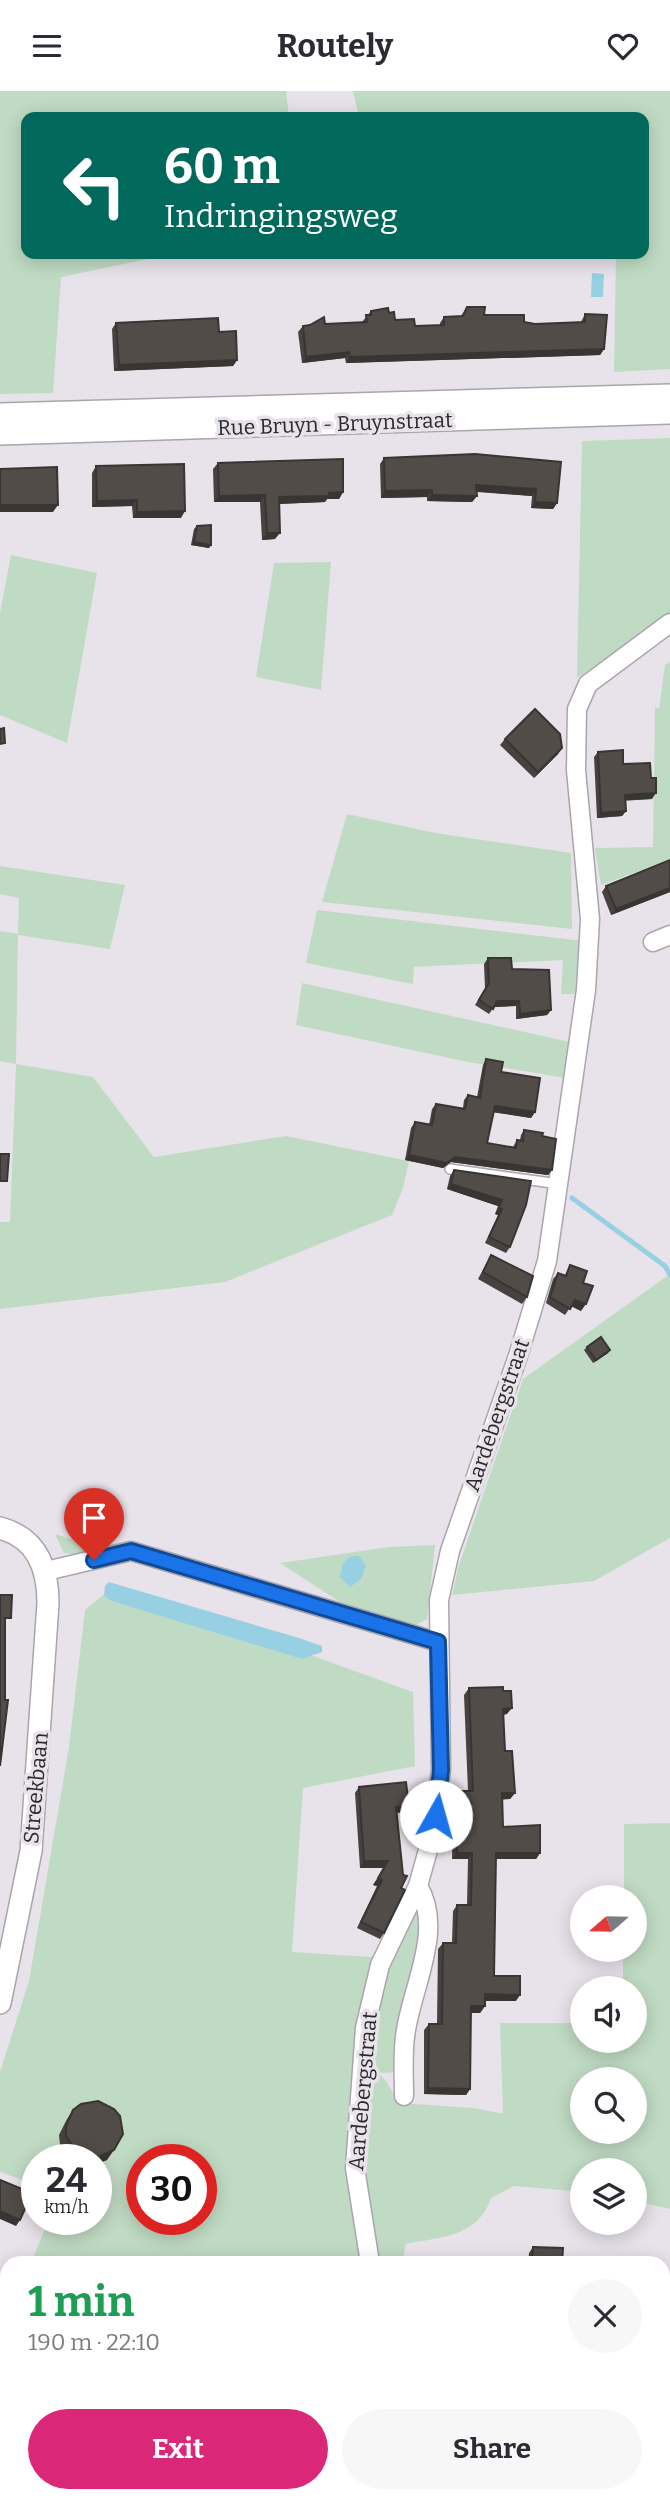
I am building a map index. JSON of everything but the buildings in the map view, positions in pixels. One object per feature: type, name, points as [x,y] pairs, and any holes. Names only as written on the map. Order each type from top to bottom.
[{"type":"street","name":"Rue Bruyn - Bruynstraat","points":[[0,414],[670,395]]},
{"type":"street","name":"Rue Bruyn - Bruynstraat","points":[[0,434],[670,414]]},
{"type":"street","name":"Aardebergstraat","points":[[369,2256],[355,2168],[365,2028],[380,1965],[418,1886],[433,1832],[440,1791],[439,1600],[450,1551],[541,1284],[553,1235],[560,1184],[590,943],[588,871],[576,770],[580,699],[594,678],[670,623]]},
{"type":"street","points":[[653,942],[670,935]]},
{"type":"street","points":[[0,1528],[27,1542],[46,1571],[131,1551],[438,1642]]},
{"type":"street","name":"Streekbaan","points":[[0,2003],[25,1890],[36,1811],[48,1603],[46,1571]]},
{"type":"street","name":"Aardebergstraat","points":[[404,2096],[405,2033],[429,1928],[428,1907],[418,1886]]},
{"type":"lane","points":[[450,1169],[560,1184]]},
{"type":"green space","points":[[0,91],[286,91],[288,112],[21,112],[21,259],[148,259],[61,277],[53,393],[0,394]]},
{"type":"green space","points":[[353,91],[670,91],[670,369],[614,372],[616,259],[649,259],[649,112],[358,112]]},
{"type":"green space","points":[[670,438],[670,613],[577,678],[582,441]]},
{"type":"green space","points":[[11,555],[97,573],[67,743],[0,715],[0,613]]},
{"type":"green space","points":[[331,562],[321,690],[256,677],[274,563]]},
{"type":"green space","points":[[670,662],[670,862],[646,887],[639,871],[601,885],[595,848],[653,847],[655,707],[659,709],[665,665]]},
{"type":"green space","points":[[347,814],[435,833],[571,853],[572,929],[322,902]]},
{"type":"green space","points":[[0,866],[125,885],[110,949],[18,935],[16,1064],[0,1061],[0,931],[18,934],[19,898],[0,894]]},
{"type":"green space","points":[[317,910],[583,941],[575,994],[561,994],[563,960],[503,963],[503,958],[493,958],[493,963],[414,967],[413,984],[306,963]]},
{"type":"green space","points":[[302,983],[570,1042],[566,1078],[468,1062],[296,1025]]},
{"type":"green space","points":[[16,1064],[93,1077],[154,1157],[286,1136],[409,1161],[403,1188],[392,1215],[225,1282],[0,1309],[0,1222],[10,1222]]},
{"type":"green space","points":[[670,1274],[670,1538],[594,1581],[452,1595],[459,1565],[523,1379]]},
{"type":"green space","points":[[55,1534],[104,1549],[77,1555],[64,1553]]},
{"type":"green space","points":[[435,1545],[427,1619],[414,1626],[340,1602],[280,1563],[389,1547]]},
{"type":"green space","points":[[124,1588],[413,1692],[415,1766],[303,1788],[292,1952],[371,1957],[396,1940],[415,1899],[423,1916],[400,2072],[378,2073],[400,2103],[474,2108],[503,2114],[500,2023],[570,2023],[570,2053],[647,2053],[647,1976],[623,1976],[623,1962],[648,1962],[648,1885],[624,1885],[624,1824],[670,1823],[670,2209],[647,2204],[647,2158],[570,2158],[570,2191],[514,2186],[491,2198],[485,2211],[468,2228],[445,2237],[406,2244],[403,2256],[34,2256],[42,2235],[112,2235],[112,2144],[21,2144],[21,2179],[0,2172],[0,2072],[29,1981],[69,1747],[85,1610],[109,1590]]},
{"type":"water","points":[[592,273],[604,274],[603,297],[591,297]]},
{"type":"water","points":[[359,1556],[366,1566],[361,1579],[350,1587],[340,1577],[342,1568],[347,1559]]},
{"type":"water","points":[[109,1582],[299,1638],[322,1646],[322,1652],[302,1659],[112,1601],[104,1596],[105,1586]]},
{"type":"waterway","points":[[572,1198],[665,1266],[670,1275]]},
{"type":"route","points":[[94,1560],[131,1551],[438,1642],[441,1770],[436,1816]]}]
